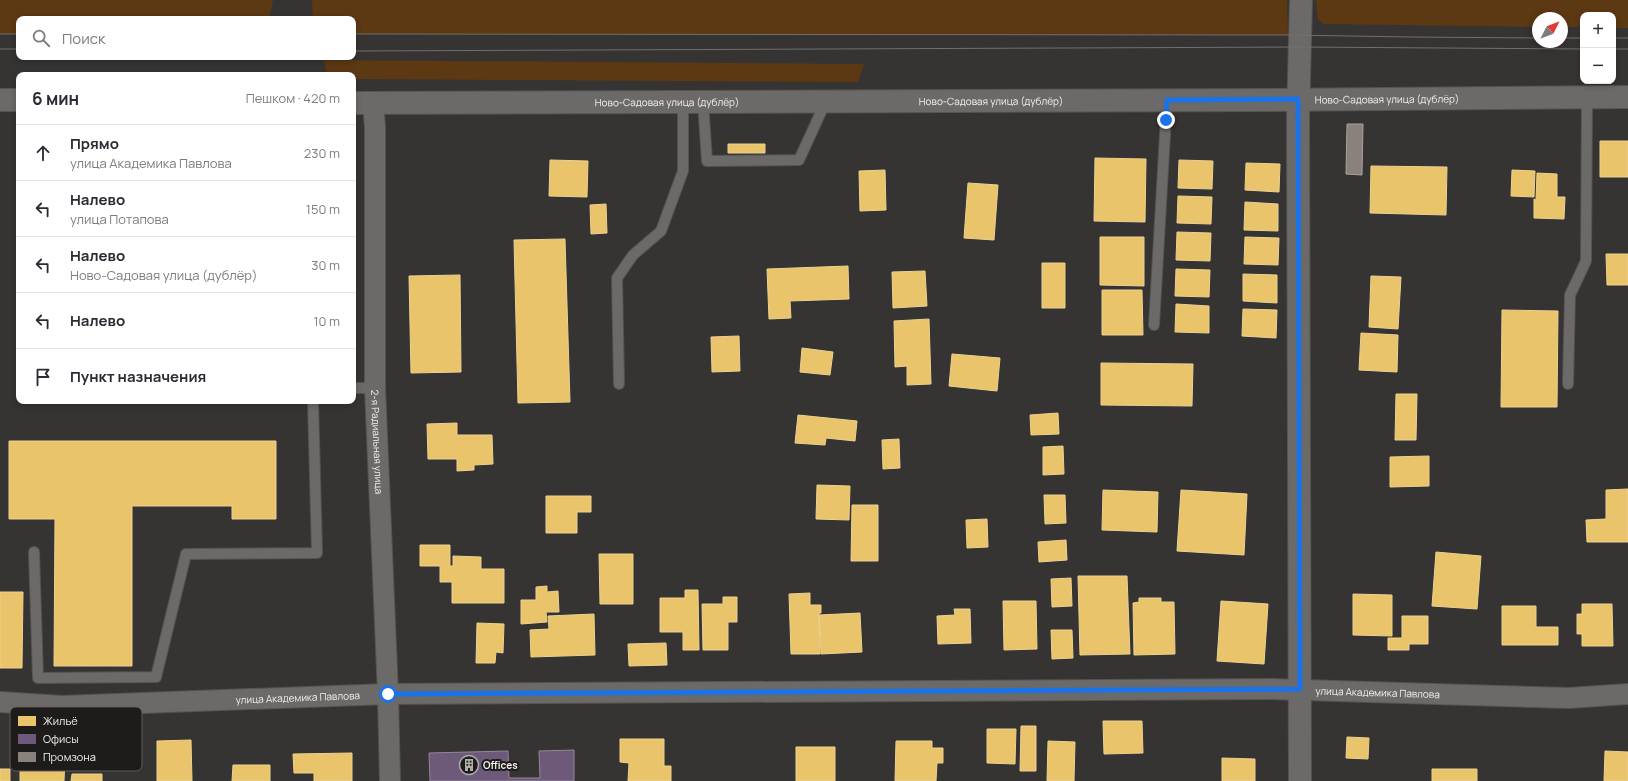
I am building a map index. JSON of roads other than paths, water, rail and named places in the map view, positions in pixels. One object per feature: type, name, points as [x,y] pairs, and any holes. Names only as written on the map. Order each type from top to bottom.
[{"type":"street","points":[[1300,781],[1298,99],[1301,0]]},
{"type":"street","name":"Ново-Садовая улица (дублёр)","points":[[363,103],[1628,97]]},
{"type":"street","points":[[0,100],[16,100]]},
{"type":"street","name":"2-я Радиальная улица","points":[[363,103],[375,127],[375,388],[388,694],[390,781]]},
{"type":"street","name":"улица Академика Павлова","points":[[0,702],[62,706],[388,694],[1300,689],[1569,698],[1628,694]]},
{"type":"lane","points":[[1568,384],[1570,295],[1586,261],[1587,97]]},
{"type":"lane","points":[[1154,325],[1167,100]]},
{"type":"lane","points":[[693,102],[707,161],[799,160],[826,101]]},
{"type":"lane","points":[[619,384],[617,278],[633,255],[661,230],[683,171],[693,102]]},
{"type":"lane","points":[[356,388],[375,388]]},
{"type":"lane","points":[[34,552],[38,678],[156,677],[186,554],[316,554],[312,404]]},
{"type":"tram line","points":[[0,34],[16,34]]},
{"type":"tram line","points":[[356,34],[1288,35],[1532,38]]},
{"type":"tram line","points":[[1568,38],[1580,38]]},
{"type":"tram line","points":[[1616,38],[1628,38]]},
{"type":"tram line","points":[[356,51],[1300,47],[1580,49]]},
{"type":"tram line","points":[[0,49],[16,49]]},
{"type":"tram line","points":[[1616,49],[1628,49]]},
{"type":"place","name":"Offices","points":[[469,765]]}]
